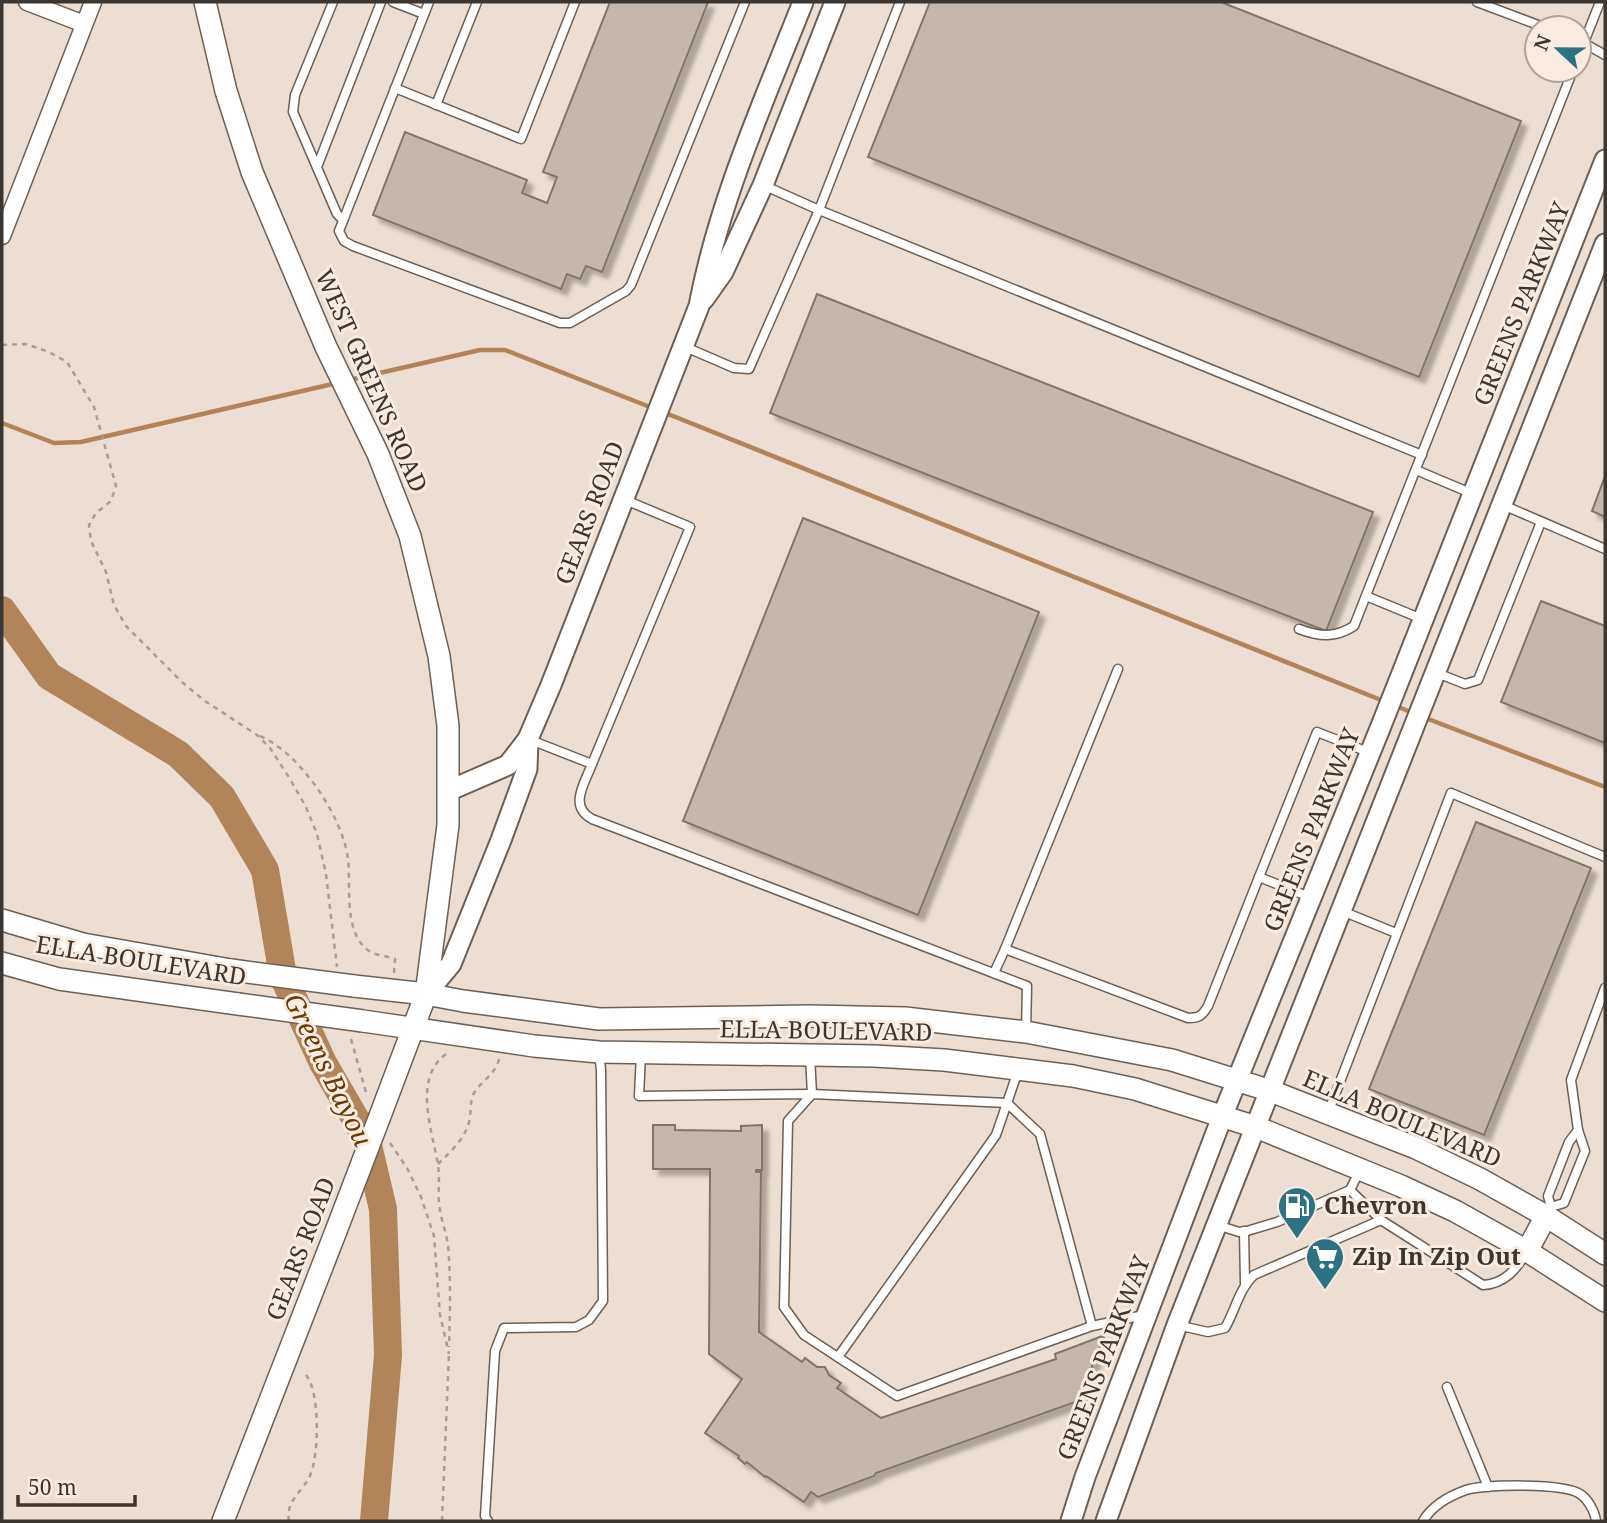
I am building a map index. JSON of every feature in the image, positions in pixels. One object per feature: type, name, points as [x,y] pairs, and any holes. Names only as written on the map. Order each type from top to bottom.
[{"type":"main road","name":"WEST GREENS ROAD","points":[[205,2],[226,92],[252,172],[326,347],[378,454],[410,536],[439,656],[448,726],[448,791]]},
{"type":"main road","name":"GEARS ROAD","points":[[223,1521],[426,994],[448,825],[448,791]]},
{"type":"main road","name":"ELLA BOULEVARD","points":[[2,920],[83,944],[231,970],[347,981],[463,1001],[599,1019],[810,1016],[905,1018],[1026,1032],[1172,1060],[1271,1091],[1427,1153],[1548,1212],[1605,1254]]},
{"type":"main road","name":"ELLA BOULEVARD","points":[[2,963],[59,979],[356,1024],[414,1027],[534,1046],[642,1054],[886,1056],[1019,1068],[1135,1089],[1256,1127],[1455,1211],[1527,1251],[1605,1301]]},
{"type":"main road","points":[[810,1016],[810,1054]]},
{"type":"main road","points":[[598,1052],[599,1019]]},
{"type":"main road","points":[[1019,1068],[1026,1032]]},
{"type":"main road","points":[[1527,1251],[1548,1212]]},
{"type":"street","points":[[27,2],[84,24]]},
{"type":"street","points":[[2,236],[93,2]]},
{"type":"street","name":"GEARS ROAD","points":[[448,791],[508,765],[528,738],[699,306],[721,217],[803,2]]},
{"type":"street","name":"GEARS ROAD","points":[[699,306],[723,272],[763,185],[835,2]]},
{"type":"street","name":"GREENS PARKWAY","points":[[1071,1521],[1222,1117],[1381,726],[1605,160]]},
{"type":"street","points":[[1105,1521],[1177,1325],[1605,244]]},
{"type":"street","points":[[1473,494],[1503,505]]},
{"type":"street","name":"GEARS ROAD","points":[[426,994],[451,964],[501,840],[527,769],[528,738]]},
{"type":"street","points":[[1312,898],[1342,911]]},
{"type":"street","points":[[1147,1315],[1177,1325]]},
{"type":"lane","points":[[332,2],[293,103],[293,112],[337,214],[343,220]]},
{"type":"lane","points":[[317,167],[381,2]]},
{"type":"lane","points":[[393,2],[424,14]]},
{"type":"lane","points":[[429,2],[343,220],[340,231],[344,241],[560,323],[570,323],[626,291],[631,285],[745,2]]},
{"type":"lane","points":[[436,105],[477,2]]},
{"type":"lane","points":[[395,88],[521,139],[576,2]]},
{"type":"lane","points":[[683,346],[734,368],[749,369],[819,210],[900,2]]},
{"type":"lane","points":[[1477,2],[1523,19]]},
{"type":"lane","points":[[1299,629],[1316,636],[1341,635],[1354,626],[1568,84]]},
{"type":"lane","points":[[763,185],[1422,455]]},
{"type":"lane","points":[[1416,470],[1473,494]]},
{"type":"lane","points":[[623,499],[690,527],[592,764],[580,798],[579,807],[583,814],[1027,986],[1026,1032]]},
{"type":"lane","points":[[1503,505],[1605,550]]},
{"type":"lane","points":[[1434,672],[1465,684],[1478,680],[1541,522]]},
{"type":"lane","points":[[1366,596],[1423,620]]},
{"type":"lane","points":[[995,973],[1118,669]]},
{"type":"lane","points":[[1005,949],[1188,1018],[1203,1015],[1317,732],[1370,753]]},
{"type":"lane","points":[[528,738],[592,764]]},
{"type":"lane","points":[[1328,1113],[1451,793],[1605,857]]},
{"type":"lane","points":[[1259,877],[1312,898]]},
{"type":"lane","points":[[1342,911],[1396,933]]},
{"type":"lane","points":[[1578,1130],[1569,1142],[1548,1196],[1548,1212],[1564,1203],[1585,1151],[1578,1130],[1572,1080],[1605,988]]},
{"type":"lane","points":[[488,1521],[485,1516],[495,1351],[504,1328],[576,1326],[589,1320],[603,1301],[601,1070],[598,1052]]},
{"type":"lane","points":[[642,1054],[639,1096],[812,1094],[1007,1104],[1040,1134],[1092,1326]]},
{"type":"lane","points":[[810,1054],[812,1094],[788,1121],[784,1307],[804,1335],[897,1396],[1092,1326],[1147,1315]]},
{"type":"lane","points":[[838,1357],[996,1135],[1019,1068]]},
{"type":"lane","points":[[1217,1225],[1244,1231],[1277,1222],[1350,1190],[1360,1169]]},
{"type":"lane","points":[[1350,1190],[1381,1220],[1483,1285],[1505,1278],[1516,1269],[1527,1251]]},
{"type":"lane","points":[[1245,1283],[1254,1275],[1381,1220]]},
{"type":"lane","points":[[1177,1325],[1208,1332],[1224,1328],[1233,1315],[1245,1283],[1244,1231]]},
{"type":"lane","points":[[1447,1387],[1488,1487]]},
{"type":"lane","points":[[1423,1521],[1430,1509],[1444,1501],[1467,1490],[1488,1487],[1566,1488],[1580,1494],[1588,1502],[1596,1521]]},
{"type":"path","points":[[2,345],[26,344],[67,362],[94,407],[116,486],[111,501],[96,513],[89,525],[91,541],[106,572],[114,605],[126,626],[183,683],[205,701],[294,759],[321,797],[342,835],[348,859],[350,916],[355,929],[369,951],[395,958],[393,974]]},
{"type":"path","points":[[257,735],[270,748],[290,779],[317,834],[326,874],[334,951],[347,981]]},
{"type":"path","points":[[356,1024],[368,1098]]},
{"type":"path","points":[[442,1521],[451,1283],[448,1242],[439,1204],[438,1164],[429,1128],[429,1084],[440,1059],[446,1054]]},
{"type":"path","points":[[438,1164],[457,1144],[468,1126],[472,1097],[480,1084],[497,1068],[499,1059]]},
{"type":"path","points":[[388,1141],[407,1168],[421,1197],[434,1236],[440,1315],[449,1354]]},
{"type":"path","points":[[289,1521],[291,1502],[312,1473],[315,1448],[317,1417],[311,1382],[306,1375]]},
{"type":"building","points":[[610,2],[708,2],[602,272],[586,266],[580,279],[567,274],[561,289],[373,215],[405,132],[527,180],[522,193],[547,203],[557,177],[543,172]]},
{"type":"building","points":[[930,2],[1221,2],[1521,121],[1419,377],[868,157]]},
{"type":"building","points":[[817,294],[1373,512],[1326,631],[770,413]]},
{"type":"building","points":[[1605,476],[1605,517],[1592,511]]},
{"type":"building","points":[[803,518],[1039,612],[918,915],[683,821]]},
{"type":"building","points":[[1541,601],[1605,626],[1605,743],[1501,702]]},
{"type":"building","points":[[1476,822],[1591,868],[1484,1135],[1369,1089]]},
{"type":"building","points":[[653,1125],[675,1125],[675,1130],[741,1131],[741,1126],[762,1125],[762,1170],[756,1170],[761,1172],[759,1332],[802,1362],[805,1358],[817,1367],[825,1367],[829,1375],[841,1383],[837,1388],[881,1418],[1056,1359],[1055,1354],[1105,1335],[1078,1401],[876,1473],[818,1497],[811,1492],[804,1502],[765,1477],[705,1433],[742,1379],[709,1354],[710,1169],[653,1169]]},
{"type":"waterway","points":[[349,380],[480,350],[505,350],[655,409]]},
{"type":"waterway","points":[[2,423],[54,443],[81,442],[337,383]]},
{"type":"waterway","points":[[663,412],[1386,702]]},
{"type":"waterway","name":"Greens Bayou","points":[[2,610],[49,676],[178,754],[222,797],[265,870],[283,976],[323,1063],[366,1137],[383,1209],[388,1355],[374,1521]]},
{"type":"waterway","points":[[1394,705],[1415,714]]},
{"type":"waterway","points":[[1423,717],[1605,787]]},
{"type":"place","name":"Chevron","points":[[1297,1240]]},
{"type":"place","name":"Zip In Zip Out","points":[[1325,1291]]}]
